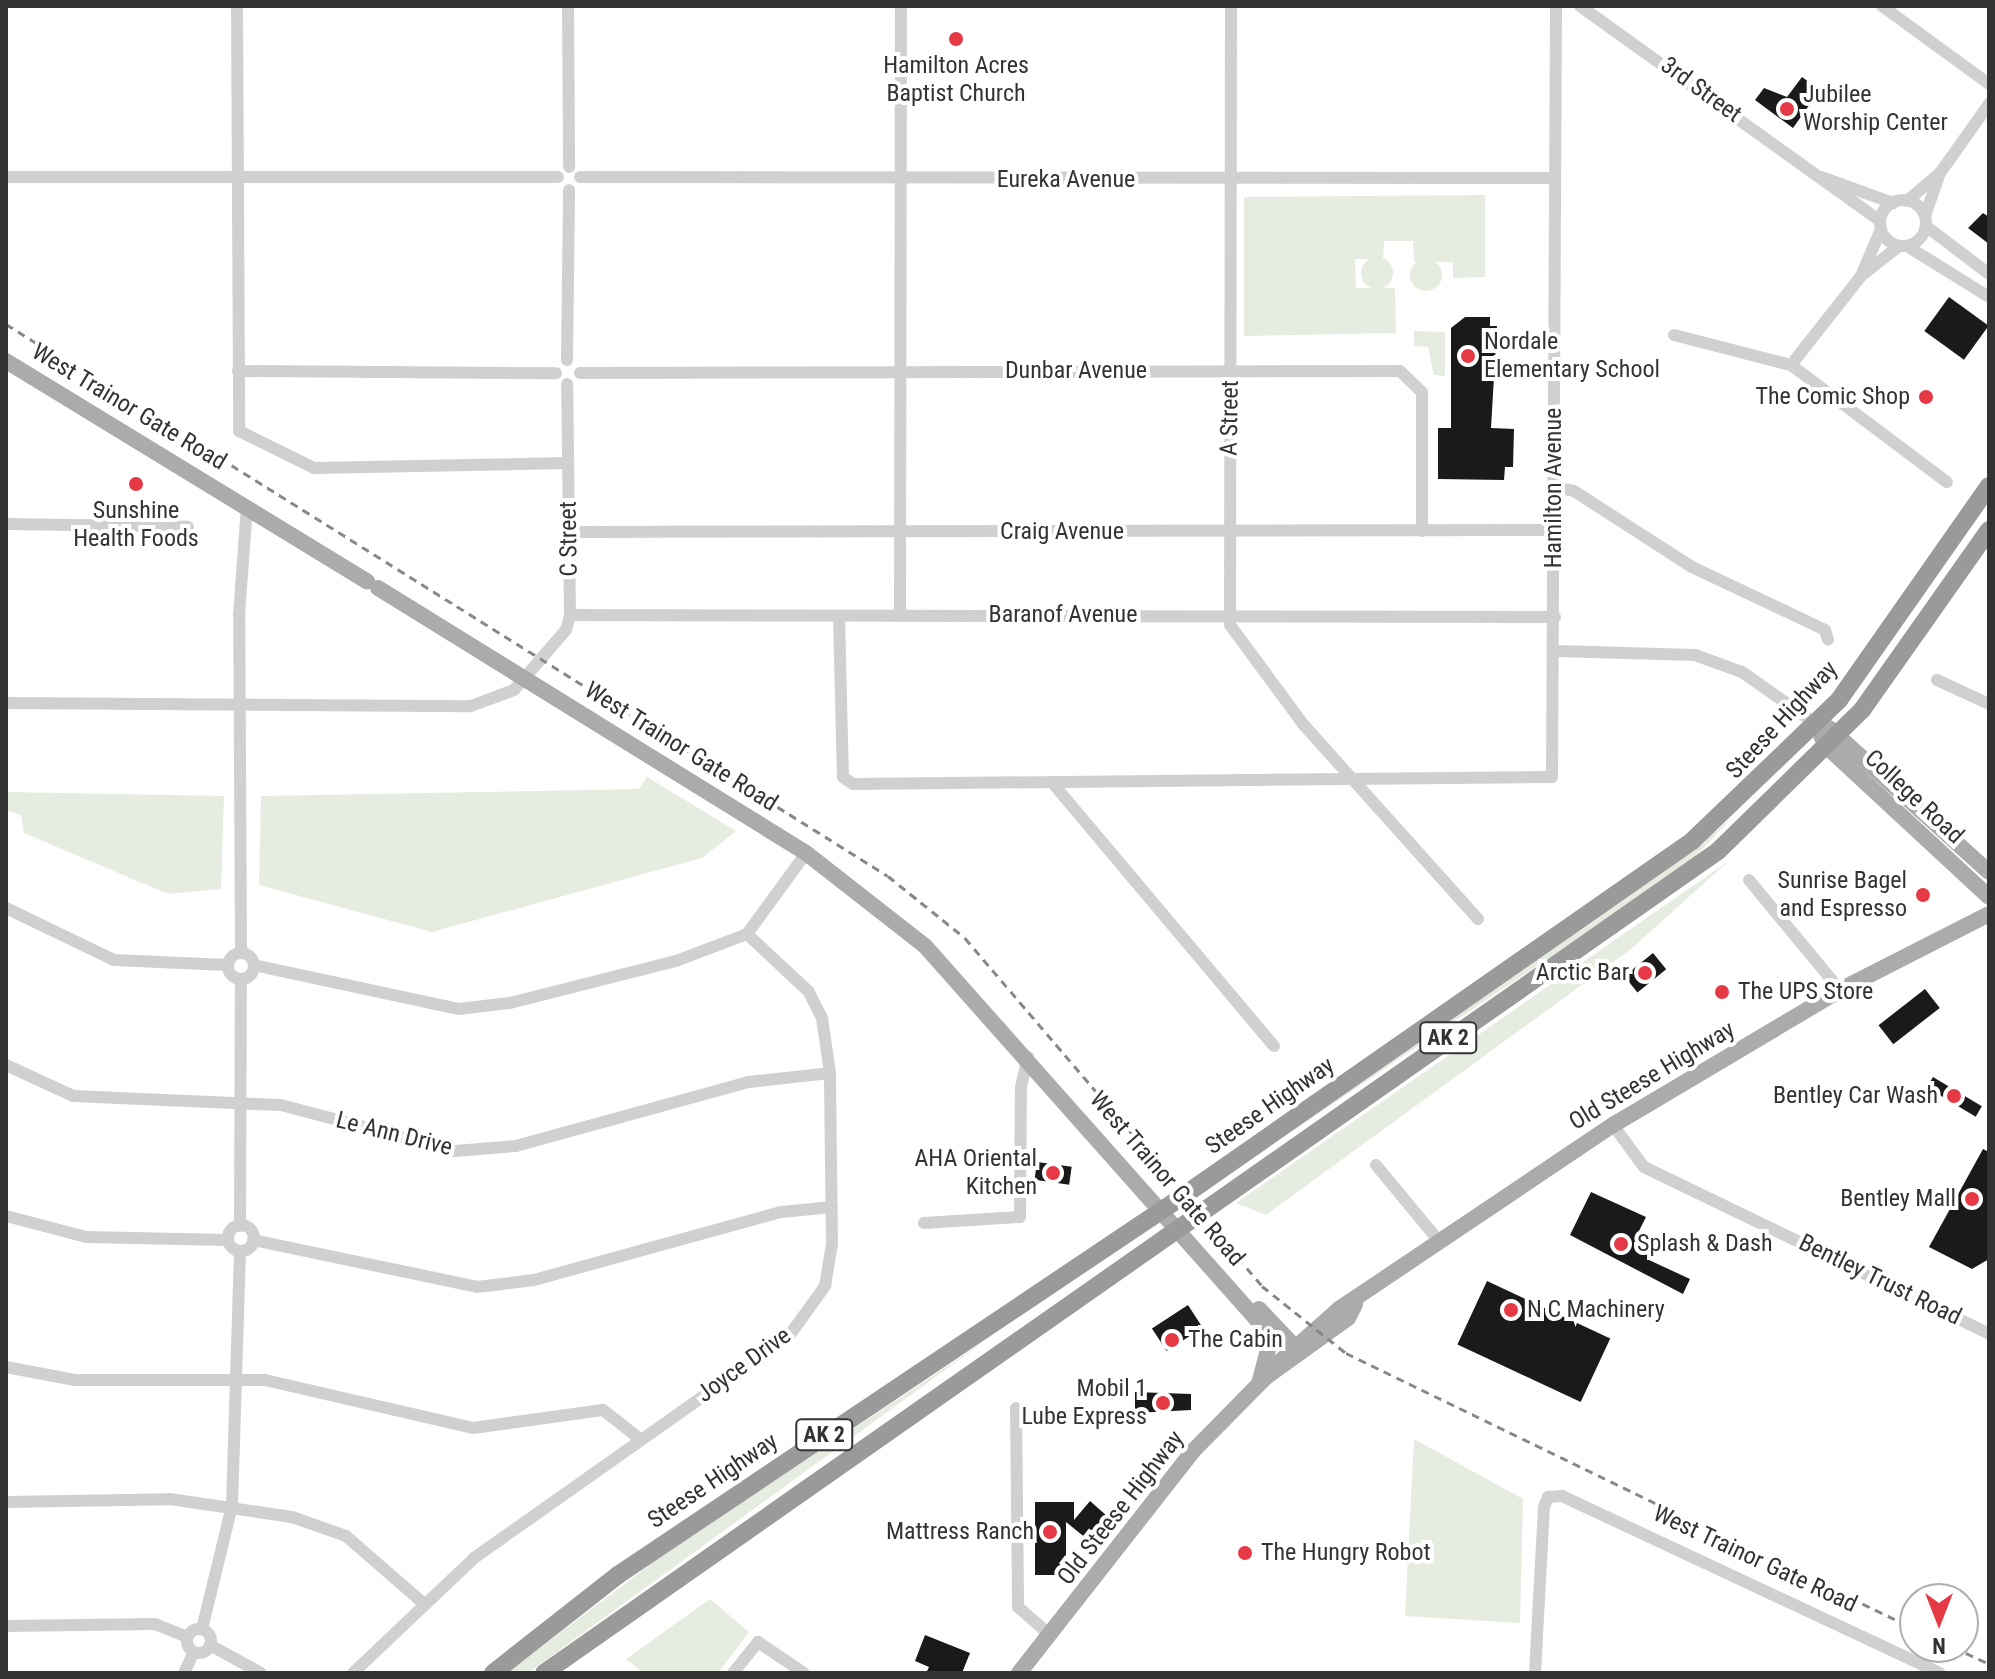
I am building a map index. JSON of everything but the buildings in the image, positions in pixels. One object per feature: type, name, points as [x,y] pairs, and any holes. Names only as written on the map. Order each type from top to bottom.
[{"type":"highway","name":"Steese Highway","points":[[493,1673],[618,1575],[1163,1209],[1655,869],[1816,724],[1989,486]]},
{"type":"highway","name":"Steese Highway","points":[[544,1673],[1177,1225],[1692,872],[1840,732],[1989,530]]},
{"type":"main road","name":"West Trainor Gate Road","points":[[6,361],[247,506],[806,853],[925,946],[1028,1057],[1235,1292],[1270,1342],[1268,1379]]},
{"type":"main road","name":"College Road","points":[[1816,724],[1840,732],[1989,872]]},
{"type":"main road","name":"College Road","points":[[1816,724],[1826,746],[1989,897]]},
{"type":"main road","name":"Old Steese Highway","points":[[1293,1345],[1355,1304],[1438,1240],[1613,1125],[1840,990],[1989,914]]},
{"type":"main road","name":"West Trainor Gate Road","points":[[1235,1292],[1293,1345]]},
{"type":"main road","name":"Old Steese Highway","points":[[1019,1673],[1174,1474],[1268,1379],[1348,1318],[1355,1304]]},
{"type":"main road","points":[[1268,1379],[1293,1345]]},
{"type":"street","points":[[237,6],[235,179],[239,431],[314,468],[568,463]]},
{"type":"street","points":[[556,373],[567,360],[569,190],[580,177],[569,167],[568,6]]},
{"type":"street","points":[[900,615],[898,179],[901,6]]},
{"type":"street","name":"A Street","points":[[1231,6],[1228,615],[1246,656],[1478,919]]},
{"type":"street","name":"Hamilton Avenue","points":[[1357,783],[1552,777],[1556,651],[1552,178],[1556,6]]},
{"type":"street","name":"3rd Street","points":[[1580,6],[1821,177],[1903,246]]},
{"type":"street","points":[[1882,6],[1989,84]]},
{"type":"street","points":[[1861,276],[1880,225],[1900,202],[1940,173],[1989,104]]},
{"type":"street","points":[[6,177],[558,177],[569,167]]},
{"type":"street","points":[[1791,365],[1861,276],[1903,246],[1926,221],[1940,173]]},
{"type":"street","points":[[558,177],[569,190]]},
{"type":"street","name":"Eureka Avenue","points":[[580,177],[1552,178]]},
{"type":"street","name":"3rd Street","points":[[1821,177],[1900,202],[1926,221]]},
{"type":"street","points":[[1926,221],[1989,274]]},
{"type":"street","points":[[1903,246],[1989,297]]},
{"type":"street","points":[[1674,335],[1791,365],[1947,482]]},
{"type":"street","points":[[238,371],[556,373],[567,384],[580,373],[567,360]]},
{"type":"street","name":"Dunbar Avenue","points":[[580,373],[900,369],[1230,371],[1413,376],[1422,392],[1422,531]]},
{"type":"street","name":"C Street","points":[[567,384],[570,615]]},
{"type":"street","points":[[1554,487],[1574,491],[1692,567],[1825,630],[1828,640]]},
{"type":"street","points":[[247,506],[240,709],[241,953],[254,965],[459,1009],[661,965],[747,934],[806,853]]},
{"type":"street","points":[[6,524],[188,527]]},
{"type":"street","name":"Craig Avenue","points":[[569,532],[1554,530]]},
{"type":"street","points":[[6,703],[240,709],[471,706],[527,680],[570,615]]},
{"type":"street","name":"Baranof Avenue","points":[[570,615],[1555,617]]},
{"type":"street","points":[[839,616],[843,777],[867,787],[1357,783]]},
{"type":"street","name":"College Road","points":[[1556,651],[1695,655],[1742,672],[1816,724]]},
{"type":"street","points":[[1937,680],[1989,704]]},
{"type":"street","points":[[1055,786],[1274,1046]]},
{"type":"street","points":[[1749,880],[1840,990]]},
{"type":"street","points":[[6,908],[114,960],[227,965],[241,979]]},
{"type":"street","name":"Joyce Drive","points":[[353,1673],[422,1602],[640,1439],[789,1336],[813,1308],[829,1268],[832,1207],[830,1073],[822,1018],[808,991],[747,934]]},
{"type":"street","points":[[227,965],[241,953]]},
{"type":"street","points":[[228,1240],[240,1226],[241,979],[254,965]]},
{"type":"street","points":[[924,1223],[1020,1217],[1021,1087],[1028,1057]]},
{"type":"street","name":"Le Ann Drive","points":[[6,1065],[73,1096],[281,1105],[455,1151],[489,1150],[749,1082],[830,1073]]},
{"type":"street","name":"Bentley Trust Road","points":[[1613,1125],[1644,1167],[1989,1334]]},
{"type":"street","points":[[1376,1165],[1438,1240]]},
{"type":"street","points":[[240,1226],[253,1240],[477,1287],[534,1280],[781,1212],[832,1207]]},
{"type":"street","points":[[6,1216],[86,1237],[228,1240],[240,1251],[239,1379],[232,1506],[202,1629],[210,1645],[261,1673]]},
{"type":"street","points":[[240,1251],[253,1240]]},
{"type":"street","points":[[6,1367],[75,1380],[239,1379],[317,1389],[473,1428],[603,1410],[640,1439]]},
{"type":"street","points":[[1016,1408],[1018,1607],[1050,1635]]},
{"type":"street","name":"West Trainor Gate Road","points":[[1535,1673],[1548,1497],[1579,1501],[1940,1673]]},
{"type":"street","points":[[6,1502],[232,1506],[346,1536],[422,1602]]},
{"type":"street","points":[[6,1626],[155,1624],[188,1637],[194,1652]]},
{"type":"street","points":[[188,1637],[202,1629]]},
{"type":"street","points":[[733,1673],[758,1642],[804,1673]]},
{"type":"street","points":[[184,1673],[194,1652],[210,1645]]},
{"type":"shaded area","points":[[1485,195],[1485,277],[1453,278],[1453,262],[1414,262],[1413,241],[1384,241],[1383,259],[1355,259],[1356,288],[1395,288],[1396,333],[1244,336],[1244,197]]},
{"type":"shaded area","points":[[1377,257],[1388,262],[1393,273],[1388,284],[1377,289],[1366,284],[1361,273],[1366,262]]},
{"type":"shaded area","points":[[1426,259],[1437,264],[1442,275],[1437,286],[1426,291],[1415,286],[1410,275],[1415,264]]},
{"type":"shaded area","points":[[1414,331],[1445,332],[1445,376],[1434,375],[1428,347],[1414,346]]},
{"type":"shaded area","points":[[647,777],[736,831],[702,858],[432,932],[259,885],[261,796],[639,789]]},
{"type":"shaded area","points":[[6,792],[224,796],[221,889],[168,894],[24,833],[21,815],[6,810]]},
{"type":"shaded area","points":[[1733,817],[1690,862],[1272,1145],[1703,842]]},
{"type":"shaded area","points":[[1730,860],[1631,949],[1266,1215],[1236,1203]]},
{"type":"shaded area","points":[[985,1341],[528,1673],[507,1673],[659,1558]]},
{"type":"shaded area","points":[[1414,1439],[1523,1499],[1520,1623],[1405,1616]]},
{"type":"shaded area","points":[[710,1599],[749,1632],[718,1673],[644,1673],[626,1659]]},
{"type":"railway","points":[[6,324],[888,876],[965,938],[1262,1286],[1346,1353],[1899,1621]]},
{"type":"railway","points":[[1979,1659],[1989,1664]]},
{"type":"place","name":"Hamilton Acres Baptist Church","points":[[956,39]]},
{"type":"place","name":"Jubilee Worship Center","points":[[1787,109]]},
{"type":"place","name":"Nordale Elementary School","points":[[1468,356]]},
{"type":"place","name":"The Comic Shop","points":[[1926,397]]},
{"type":"place","name":"Sunshine Health Foods","points":[[136,484]]},
{"type":"place","name":"Sunrise Bagel and Espresso","points":[[1923,895]]},
{"type":"place","name":"Arctic Bar","points":[[1645,973]]},
{"type":"place","name":"The UPS Store","points":[[1722,992]]},
{"type":"place","name":"Bentley Car Wash","points":[[1954,1096]]},
{"type":"place","name":"AHA Oriental Kitchen","points":[[1053,1173]]},
{"type":"place","name":"Bentley Mall","points":[[1972,1199]]},
{"type":"place","name":"Splash & Dash","points":[[1621,1244]]},
{"type":"place","name":"N C Machinery","points":[[1511,1310]]},
{"type":"place","name":"The Cabin","points":[[1172,1340]]},
{"type":"place","name":"Mobil 1 Lube Express","points":[[1163,1403]]},
{"type":"place","name":"Mattress Ranch","points":[[1050,1532]]},
{"type":"place","name":"The Hungry Robot","points":[[1245,1553]]}]
